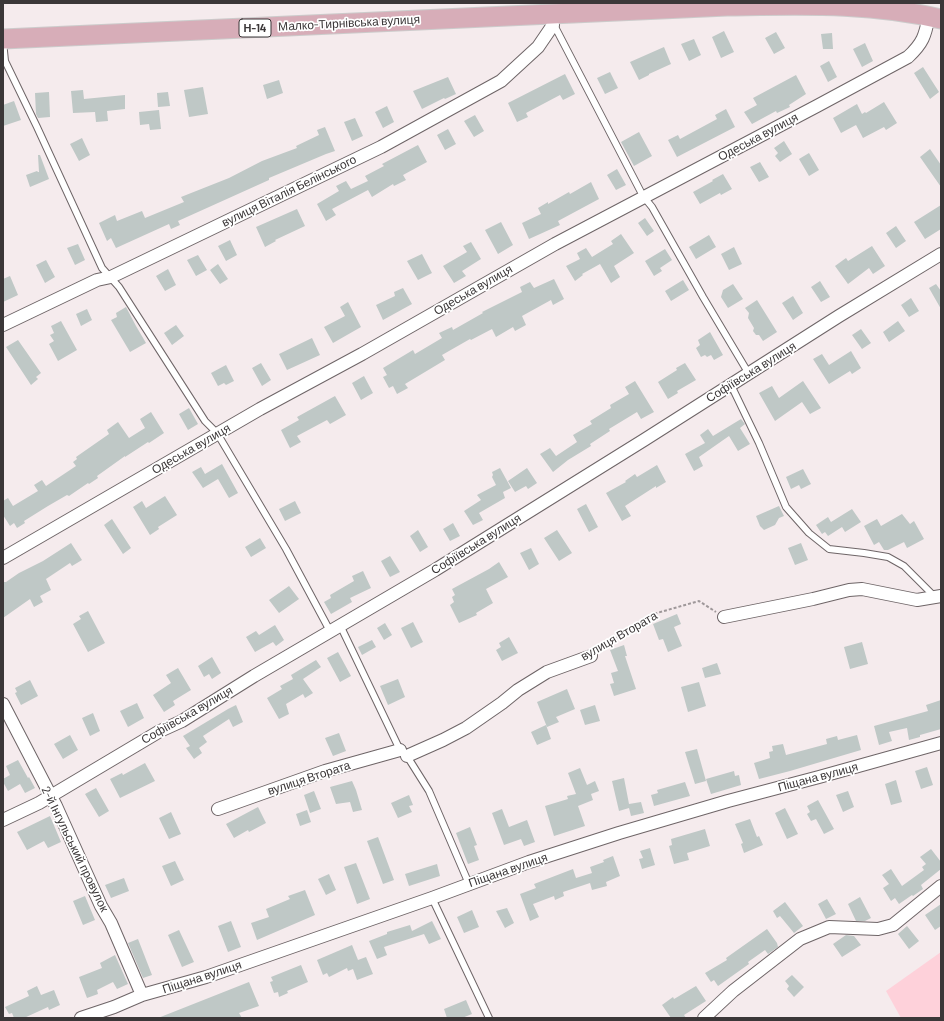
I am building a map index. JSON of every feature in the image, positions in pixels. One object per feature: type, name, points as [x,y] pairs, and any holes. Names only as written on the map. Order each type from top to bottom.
[{"type":"main road","name":"Н-14","points":[[553,19],[574,8],[806,4],[855,6],[901,11],[935,18]]},
{"type":"main road","name":"Малко-Тирнівська вулиця","points":[[3,40],[553,19]]},
{"type":"street","name":"Одеська вулиця","points":[[3,558],[260,409],[362,354],[555,244],[817,106],[908,56],[919,46],[935,18]]},
{"type":"street","name":"вулиця Віталія Белінського","points":[[3,325],[97,280],[111,277],[381,147],[494,84],[538,47],[553,19]]},
{"type":"street","name":"Софіївська вулиця","points":[[3,820],[39,803],[160,731],[182,721],[254,676],[435,570],[750,374],[839,316],[941,254]]},
{"type":"street","points":[[724,617],[849,590],[862,590],[917,600],[938,596]]},
{"type":"street","name":"вулиця Втората","points":[[218,809],[325,771],[404,753],[443,740],[466,728],[518,690],[547,672],[591,656]]},
{"type":"street","name":"2-й Інгульський провулок","points":[[3,704],[82,861],[142,995]]},
{"type":"street","name":"Піщана вулиця","points":[[81,1018],[116,1012],[142,995],[206,977],[619,832],[941,743]]},
{"type":"street","points":[[704,1018],[733,991],[800,939],[829,927],[878,928],[893,925],[941,886]]},
{"type":"lane","points":[[553,19],[644,196],[652,207],[703,297],[750,374]]},
{"type":"lane","points":[[3,40],[5,61],[102,268],[120,287],[206,421],[217,434],[335,628],[404,753],[429,791],[469,884]]},
{"type":"lane","points":[[731,385],[760,444],[786,507],[809,533],[829,549],[888,557],[904,566],[938,596]]},
{"type":"lane","points":[[432,898],[488,1018]]},
{"type":"path","name":"вулиця Втората","points":[[591,656],[650,615],[699,601],[724,617]]},
{"type":"shaded area","points":[[941,952],[941,1018],[901,1018],[886,991]]},
{"type":"building","points":[[724,31],[734,52],[721,58],[712,37]]},
{"type":"building","points":[[776,32],[785,48],[774,54],[765,38]]},
{"type":"building","points":[[832,33],[833,49],[823,49],[821,34]]},
{"type":"building","points":[[694,39],[701,55],[689,61],[681,44]]},
{"type":"building","points":[[865,43],[873,61],[862,67],[853,49]]},
{"type":"building","points":[[664,47],[671,64],[639,80],[630,62]]},
{"type":"building","points":[[829,61],[837,77],[828,82],[820,66]]},
{"type":"building","points":[[923,67],[939,92],[930,99],[914,73]]},
{"type":"building","points":[[610,72],[618,88],[605,94],[597,78]]},
{"type":"building","points":[[565,74],[575,94],[563,100],[560,95],[526,113],[528,117],[517,122],[508,103]]},
{"type":"building","points":[[796,75],[806,94],[789,105],[790,107],[777,113],[776,111],[752,124],[744,112],[757,105],[753,98]]},
{"type":"building","points":[[448,77],[456,94],[422,109],[413,91]]},
{"type":"building","points":[[279,80],[283,93],[267,99],[263,85]]},
{"type":"building","points":[[203,87],[208,114],[189,117],[184,90]]},
{"type":"building","points":[[83,90],[84,99],[125,95],[125,109],[107,111],[108,121],[96,122],[95,112],[73,113],[71,91]]},
{"type":"building","points":[[49,92],[50,117],[38,118],[36,114],[35,93]]},
{"type":"building","points":[[168,92],[170,106],[158,107],[157,93]]},
{"type":"building","points":[[14,101],[21,120],[3,126],[3,105]]},
{"type":"building","points":[[884,102],[897,123],[886,130],[884,127],[863,138],[856,125],[841,133],[833,118],[857,104],[862,114]]},
{"type":"building","points":[[387,106],[394,122],[383,128],[375,112]]},
{"type":"building","points":[[726,109],[735,127],[677,157],[668,140],[678,135],[680,139],[717,119],[715,115]]},
{"type":"building","points":[[159,110],[161,129],[150,130],[149,124],[140,125],[139,112]]},
{"type":"building","points":[[475,115],[484,131],[474,137],[464,121]]},
{"type":"building","points":[[355,118],[363,136],[352,141],[344,122]]},
{"type":"building","points":[[325,127],[335,151],[269,178],[269,180],[178,221],[180,225],[171,229],[169,224],[116,248],[111,238],[107,241],[99,223],[115,215],[117,221],[142,211],[145,218],[184,202],[181,197],[229,178],[262,161],[297,148],[296,146],[319,135],[317,130]]},
{"type":"building","points":[[448,129],[456,144],[445,150],[437,135]]},
{"type":"building","points":[[639,132],[652,156],[634,166],[621,142]]},
{"type":"building","points":[[82,138],[90,155],[79,161],[70,144]]},
{"type":"building","points":[[784,141],[792,154],[780,162],[775,156],[778,153],[774,148]]},
{"type":"building","points":[[418,145],[427,162],[403,175],[406,180],[394,186],[393,184],[372,197],[368,190],[332,209],[336,215],[326,221],[317,204],[339,191],[336,186],[346,181],[351,189],[368,181],[365,176],[384,166],[382,164]]},
{"type":"building","points":[[930,149],[941,165],[941,187],[920,157]]},
{"type":"building","points":[[809,153],[819,170],[809,176],[799,159]]},
{"type":"building","points":[[38,155],[40,155],[49,179],[30,187],[26,175],[37,171],[39,172]]},
{"type":"building","points":[[760,162],[769,177],[759,182],[750,167]]},
{"type":"building","points":[[617,169],[626,185],[616,190],[607,175]]},
{"type":"building","points":[[723,174],[732,189],[721,195],[720,193],[700,204],[693,192]]},
{"type":"building","points":[[591,182],[599,199],[558,221],[560,225],[529,239],[522,223],[541,214],[538,208],[569,192],[570,194]]},
{"type":"building","points":[[941,205],[941,229],[925,239],[914,222]]},
{"type":"building","points":[[297,209],[305,226],[275,240],[276,241],[265,247],[256,227]]},
{"type":"building","points":[[645,218],[654,231],[647,236],[638,223]]},
{"type":"building","points":[[501,222],[513,245],[498,254],[485,230]]},
{"type":"building","points":[[896,226],[906,241],[896,248],[886,233]]},
{"type":"building","points":[[621,234],[634,253],[614,266],[620,277],[611,283],[600,264],[582,274],[583,275],[575,281],[566,266],[580,259],[577,253],[586,248],[592,257],[613,244],[611,241]]},
{"type":"building","points":[[709,235],[716,247],[696,259],[689,247]]},
{"type":"building","points":[[230,240],[237,255],[226,261],[218,246]]},
{"type":"building","points":[[471,242],[481,259],[462,271],[466,276],[454,283],[443,266],[467,252],[463,246]]},
{"type":"building","points":[[78,244],[85,260],[75,265],[67,248]]},
{"type":"building","points":[[872,246],[885,266],[873,274],[869,268],[848,284],[835,266],[846,258],[848,261]]},
{"type":"building","points":[[734,247],[742,264],[729,270],[721,254]]},
{"type":"building","points":[[665,249],[672,260],[660,268],[662,271],[654,276],[645,261]]},
{"type":"building","points":[[422,254],[432,273],[418,280],[407,261]]},
{"type":"building","points":[[198,255],[207,270],[196,276],[187,260]]},
{"type":"building","points":[[46,260],[55,277],[45,283],[36,265]]},
{"type":"building","points":[[218,264],[228,279],[220,284],[210,270]]},
{"type":"building","points":[[168,269],[176,285],[165,291],[156,276]]},
{"type":"building","points":[[10,276],[18,295],[3,302],[3,279]]},
{"type":"building","points":[[554,279],[564,299],[553,305],[551,300],[522,316],[526,325],[515,331],[513,327],[496,337],[492,329],[471,340],[470,339],[442,355],[445,360],[405,384],[408,388],[397,394],[393,386],[389,388],[383,377],[387,375],[383,368],[413,350],[415,354],[442,338],[439,333],[452,327],[453,330],[483,313],[482,312],[522,292],[520,287],[530,282],[534,288]]},
{"type":"building","points":[[683,280],[689,290],[671,301],[665,291]]},
{"type":"building","points":[[820,281],[830,297],[821,302],[811,287]]},
{"type":"building","points":[[733,284],[743,299],[728,308],[721,297],[723,290]]},
{"type":"building","points":[[936,284],[941,291],[941,309],[929,288]]},
{"type":"building","points":[[403,288],[412,304],[383,320],[376,305],[395,296],[394,292]]},
{"type":"building","points":[[793,296],[803,313],[793,320],[782,303]]},
{"type":"building","points":[[911,298],[919,311],[909,317],[901,305]]},
{"type":"building","points":[[757,300],[777,332],[763,341],[759,335],[756,335],[753,331],[754,328],[748,318],[749,313],[745,308]]},
{"type":"building","points":[[348,302],[361,327],[333,343],[324,327],[345,316],[340,307]]},
{"type":"building","points":[[126,307],[146,343],[130,352],[111,320],[117,317],[116,313]]},
{"type":"building","points":[[87,309],[92,320],[81,326],[76,314]]},
{"type":"building","points":[[61,321],[77,350],[58,361],[49,344],[54,341],[50,335],[54,333],[51,326]]},
{"type":"building","points":[[898,321],[905,331],[889,342],[883,332]]},
{"type":"building","points":[[176,325],[184,336],[172,345],[164,333]]},
{"type":"building","points":[[861,329],[871,343],[862,349],[852,335]]},
{"type":"building","points":[[710,332],[723,355],[714,360],[711,355],[701,357],[696,348],[700,345],[698,340]]},
{"type":"building","points":[[312,338],[320,355],[287,370],[279,354]]},
{"type":"building","points":[[18,340],[41,373],[36,377],[38,379],[31,385],[6,347]]},
{"type":"building","points":[[851,351],[861,368],[852,374],[850,371],[829,384],[813,359],[822,354],[829,365]]},
{"type":"building","points":[[261,363],[271,380],[262,386],[252,368]]},
{"type":"building","points":[[685,363],[696,380],[677,391],[678,393],[668,399],[658,382]]},
{"type":"building","points":[[226,365],[234,381],[226,385],[224,383],[218,386],[211,373]]},
{"type":"building","points":[[364,376],[373,393],[361,400],[352,383]]},
{"type":"building","points":[[635,381],[654,412],[641,419],[637,412],[609,429],[610,431],[590,444],[591,446],[568,460],[553,472],[540,454],[550,448],[556,456],[577,442],[573,435],[592,424],[590,421],[611,408],[610,405],[629,394],[625,387]]},
{"type":"building","points":[[803,381],[821,408],[810,414],[802,402],[775,421],[759,393],[772,386],[779,398]]},
{"type":"building","points":[[335,396],[346,415],[330,424],[327,420],[297,436],[301,442],[290,448],[281,430],[299,420],[297,417]]},
{"type":"building","points":[[189,408],[198,424],[188,430],[179,414]]},
{"type":"building","points":[[151,412],[164,433],[125,456],[97,476],[98,478],[89,484],[88,483],[69,496],[67,495],[48,506],[24,521],[25,523],[17,528],[14,523],[10,526],[3,515],[3,501],[8,498],[13,506],[38,491],[34,485],[42,480],[46,486],[76,466],[73,462],[77,459],[76,457],[109,434],[107,430],[118,422],[129,438],[145,428],[140,419]]},
{"type":"building","points":[[741,419],[745,424],[740,428],[750,444],[738,451],[729,436],[699,457],[703,466],[694,471],[685,454],[705,443],[700,435],[708,429],[713,436]]},
{"type":"building","points":[[222,464],[238,493],[229,498],[218,479],[203,488],[192,472],[201,467],[205,474]]},
{"type":"building","points":[[657,465],[666,482],[656,488],[656,486],[625,506],[631,516],[622,521],[606,493],[626,482],[625,481],[635,474],[637,477]]},
{"type":"building","points":[[500,468],[511,488],[503,492],[505,498],[479,513],[483,520],[473,525],[464,511],[481,500],[477,495],[496,485],[492,477],[492,472]]},
{"type":"building","points":[[527,468],[537,483],[528,489],[526,486],[515,492],[508,481]]},
{"type":"building","points":[[803,469],[811,484],[801,489],[799,485],[791,489],[786,477]]},
{"type":"building","points":[[165,496],[177,515],[158,527],[159,529],[150,535],[133,507],[142,501],[146,508]]},
{"type":"building","points":[[295,501],[301,513],[285,521],[279,509]]},
{"type":"building","points":[[586,504],[598,527],[589,532],[577,509]]},
{"type":"building","points":[[779,506],[784,516],[779,518],[775,525],[764,530],[760,526],[756,516]]},
{"type":"building","points":[[852,509],[861,522],[845,532],[842,527],[828,536],[825,532],[822,534],[816,525],[828,517],[831,522]]},
{"type":"building","points":[[902,514],[910,524],[914,521],[924,539],[907,548],[904,542],[888,550],[884,550],[879,542],[874,545],[864,526],[877,519],[881,526]]},
{"type":"building","points":[[112,519],[131,548],[123,554],[104,525]]},
{"type":"building","points":[[453,523],[460,536],[450,541],[443,529]]},
{"type":"building","points":[[418,530],[428,547],[420,552],[410,536]]},
{"type":"building","points":[[557,530],[572,553],[559,561],[544,538]]},
{"type":"building","points":[[260,538],[266,548],[251,557],[245,547]]},
{"type":"building","points":[[71,543],[82,560],[72,566],[70,563],[46,579],[51,590],[40,596],[43,602],[34,607],[30,599],[3,618],[3,582],[6,582],[19,573],[43,561]]},
{"type":"building","points":[[801,543],[808,560],[795,565],[788,548]]},
{"type":"building","points":[[531,548],[539,564],[529,570],[520,553]]},
{"type":"building","points":[[390,556],[400,572],[390,577],[381,561]]},
{"type":"building","points":[[499,562],[508,577],[486,589],[493,603],[476,613],[477,615],[459,623],[450,605],[454,602],[452,597],[455,595],[452,589]]},
{"type":"building","points":[[363,571],[371,588],[350,598],[352,602],[331,614],[324,602],[331,598],[330,595],[354,581],[352,576]]},
{"type":"building","points":[[289,586],[299,599],[279,613],[269,600]]},
{"type":"building","points":[[88,611],[105,643],[88,652],[73,624],[81,619],[79,616]]},
{"type":"building","points":[[677,614],[681,624],[674,627],[682,646],[668,652],[663,639],[659,640],[653,624]]},
{"type":"building","points":[[413,622],[423,642],[411,648],[401,628]]},
{"type":"building","points":[[385,623],[392,635],[384,640],[377,628]]},
{"type":"building","points":[[275,625],[284,640],[276,646],[273,642],[255,652],[246,637],[256,631],[259,635]]},
{"type":"building","points":[[509,637],[518,653],[502,661],[496,650],[501,647],[499,643]]},
{"type":"building","points":[[372,640],[376,647],[362,655],[358,647]]},
{"type":"building","points":[[862,642],[868,664],[850,669],[844,647]]},
{"type":"building","points":[[624,645],[627,656],[625,656],[636,689],[614,696],[610,684],[614,683],[611,673],[618,671],[610,650]]},
{"type":"building","points":[[338,652],[351,676],[340,682],[327,658]]},
{"type":"building","points":[[212,657],[221,673],[212,679],[209,674],[204,677],[198,666]]},
{"type":"building","points":[[316,660],[321,667],[303,679],[313,693],[305,698],[303,694],[286,704],[289,714],[279,719],[267,698],[282,689],[280,686],[293,679],[291,675]]},
{"type":"building","points":[[717,663],[721,674],[705,678],[702,668]]},
{"type":"building","points":[[178,668],[191,690],[173,701],[175,705],[164,712],[153,695],[171,683],[166,675]]},
{"type":"building","points":[[398,679],[405,697],[388,705],[380,686]]},
{"type":"building","points":[[30,680],[38,696],[21,705],[15,693],[17,692],[15,688]]},
{"type":"building","points":[[699,682],[706,706],[688,712],[681,687]]},
{"type":"building","points":[[567,689],[575,709],[556,717],[559,722],[547,727],[537,702]]},
{"type":"building","points":[[941,700],[941,729],[909,740],[907,728],[889,732],[892,741],[879,745],[874,726],[928,711],[926,705]]},
{"type":"building","points":[[137,703],[144,718],[128,727],[120,711]]},
{"type":"building","points":[[236,705],[243,722],[233,727],[229,719],[203,736],[207,742],[199,748],[202,753],[194,759],[186,748],[190,746],[183,736]]},
{"type":"building","points":[[595,705],[600,721],[585,725],[580,710]]},
{"type":"building","points":[[93,713],[100,731],[90,736],[82,718]]},
{"type":"building","points":[[546,725],[551,739],[537,745],[531,732]]},
{"type":"building","points":[[339,733],[346,751],[333,756],[325,738]]},
{"type":"building","points":[[70,735],[78,750],[63,759],[54,744]]},
{"type":"building","points":[[857,735],[861,750],[759,779],[754,763],[770,758],[769,752],[773,751],[772,746],[783,744],[786,755],[827,744],[826,739],[837,736],[838,740]]},
{"type":"building","points":[[697,749],[706,781],[695,784],[685,752]]},
{"type":"building","points":[[18,760],[35,788],[25,793],[20,784],[8,791],[3,782],[3,779],[10,775],[6,766]]},
{"type":"building","points":[[145,763],[155,781],[120,798],[110,779],[122,773],[123,775]]},
{"type":"building","points":[[927,767],[933,785],[921,789],[915,771]]},
{"type":"building","points":[[580,768],[587,785],[595,781],[599,791],[591,794],[593,800],[578,806],[585,826],[554,836],[545,806],[568,799],[567,796],[576,794],[568,773]]},
{"type":"building","points":[[734,771],[735,776],[739,775],[741,785],[711,794],[706,779]]},
{"type":"building","points":[[624,778],[629,804],[641,802],[644,813],[631,816],[629,808],[619,811],[612,781]]},
{"type":"building","points":[[896,780],[902,802],[891,805],[885,784]]},
{"type":"building","points":[[352,781],[362,810],[353,812],[350,802],[336,804],[330,787]]},
{"type":"building","points":[[685,782],[690,796],[654,806],[651,795],[658,793],[657,790]]},
{"type":"building","points":[[96,788],[109,811],[99,817],[85,794]]},
{"type":"building","points":[[314,791],[321,809],[310,813],[304,795]]},
{"type":"building","points":[[848,791],[854,807],[843,812],[836,795]]},
{"type":"building","points":[[409,795],[413,805],[409,806],[412,812],[398,818],[391,803]]},
{"type":"building","points":[[818,800],[834,829],[824,834],[816,819],[811,821],[807,814],[810,812],[807,806]]},
{"type":"building","points":[[258,807],[266,823],[249,832],[248,830],[234,838],[226,824]]},
{"type":"building","points":[[785,808],[798,834],[787,839],[775,813]]},
{"type":"building","points":[[502,809],[509,827],[527,820],[535,842],[524,846],[521,839],[504,845],[492,813]]},
{"type":"building","points":[[307,810],[311,822],[300,826],[296,814]]},
{"type":"building","points":[[171,812],[181,834],[169,839],[159,818]]},
{"type":"building","points":[[50,816],[61,842],[48,848],[44,841],[27,850],[17,832]]},
{"type":"building","points":[[750,819],[757,837],[759,836],[763,845],[744,853],[741,844],[743,843],[735,824]]},
{"type":"building","points":[[470,827],[477,845],[474,846],[479,860],[468,864],[456,833]]},
{"type":"building","points":[[705,829],[710,846],[687,853],[689,860],[674,864],[669,846],[672,845],[671,839]]},
{"type":"building","points":[[378,837],[394,880],[383,884],[367,841]]},
{"type":"building","points":[[650,848],[655,865],[642,869],[639,859],[643,858],[640,851]]},
{"type":"building","points":[[931,849],[941,862],[941,869],[921,885],[923,889],[913,896],[912,895],[899,904],[895,898],[891,901],[883,888],[889,884],[882,875],[891,869],[902,886],[924,870],[922,867],[926,864],[920,857]]},
{"type":"building","points":[[613,856],[620,876],[606,882],[607,886],[592,890],[590,883],[563,892],[564,896],[555,900],[554,896],[533,904],[539,917],[530,921],[520,894],[536,888],[534,884],[573,869],[576,878],[592,873],[590,867],[604,862],[603,860]]},
{"type":"building","points":[[175,861],[184,880],[171,886],[162,866]]},
{"type":"building","points":[[356,863],[370,899],[357,904],[344,867]]},
{"type":"building","points":[[437,864],[440,876],[409,886],[405,874]]},
{"type":"building","points":[[329,874],[336,890],[326,895],[318,879]]},
{"type":"building","points":[[124,878],[129,891],[111,898],[105,885]]},
{"type":"building","points":[[305,890],[315,915],[257,940],[251,923],[269,917],[266,909],[290,899],[288,896]]},
{"type":"building","points":[[85,896],[95,920],[83,925],[73,901]]},
{"type":"building","points":[[860,897],[871,918],[865,921],[856,921],[848,904]]},
{"type":"building","points":[[827,899],[836,914],[826,919],[818,904]]},
{"type":"building","points":[[785,902],[803,926],[794,933],[780,916],[777,918],[773,911]]},
{"type":"building","points":[[941,904],[941,926],[935,930],[925,915]]},
{"type":"building","points":[[507,908],[514,923],[505,928],[496,911]]},
{"type":"building","points":[[472,910],[479,927],[464,933],[457,917]]},
{"type":"building","points":[[231,921],[241,947],[228,952],[218,926]]},
{"type":"building","points":[[432,921],[441,939],[429,944],[424,934],[384,947],[387,955],[377,959],[369,941],[387,934],[387,932],[410,925],[412,931]]},
{"type":"building","points":[[907,926],[919,941],[909,949],[898,934]]},
{"type":"building","points":[[767,929],[777,943],[778,947],[768,954],[765,950],[748,962],[749,964],[718,986],[714,980],[711,982],[705,973],[727,960],[726,958]]},
{"type":"building","points":[[179,930],[194,962],[182,967],[168,935]]},
{"type":"building","points":[[846,935],[854,936],[861,945],[842,957],[833,944]]},
{"type":"building","points":[[138,939],[152,975],[143,978],[128,943]]},
{"type":"building","points":[[352,945],[358,960],[366,957],[373,974],[357,980],[353,969],[348,971],[347,968],[329,977],[327,973],[323,975],[317,960]]},
{"type":"building","points":[[115,955],[128,984],[117,989],[113,982],[97,990],[98,994],[87,998],[79,977],[102,968],[100,963]]},
{"type":"building","points":[[301,965],[308,982],[287,991],[288,993],[279,997],[278,992],[274,993],[270,982],[273,981],[271,977]]},
{"type":"building","points":[[792,975],[804,987],[794,997],[787,989],[789,986],[785,981]]},
{"type":"building","points":[[249,982],[259,1006],[239,1013],[242,1018],[158,1018]]},
{"type":"building","points":[[37,986],[41,995],[54,990],[60,1005],[49,1010],[48,1007],[24,1018],[14,1018],[12,1013],[9,1014],[5,1007],[29,996],[27,991]]},
{"type":"building","points":[[696,986],[706,1001],[684,1015],[686,1018],[671,1018],[662,1005],[673,997],[674,999]]},
{"type":"building","points":[[466,1000],[472,1014],[462,1018],[447,1018],[444,1009]]}]
